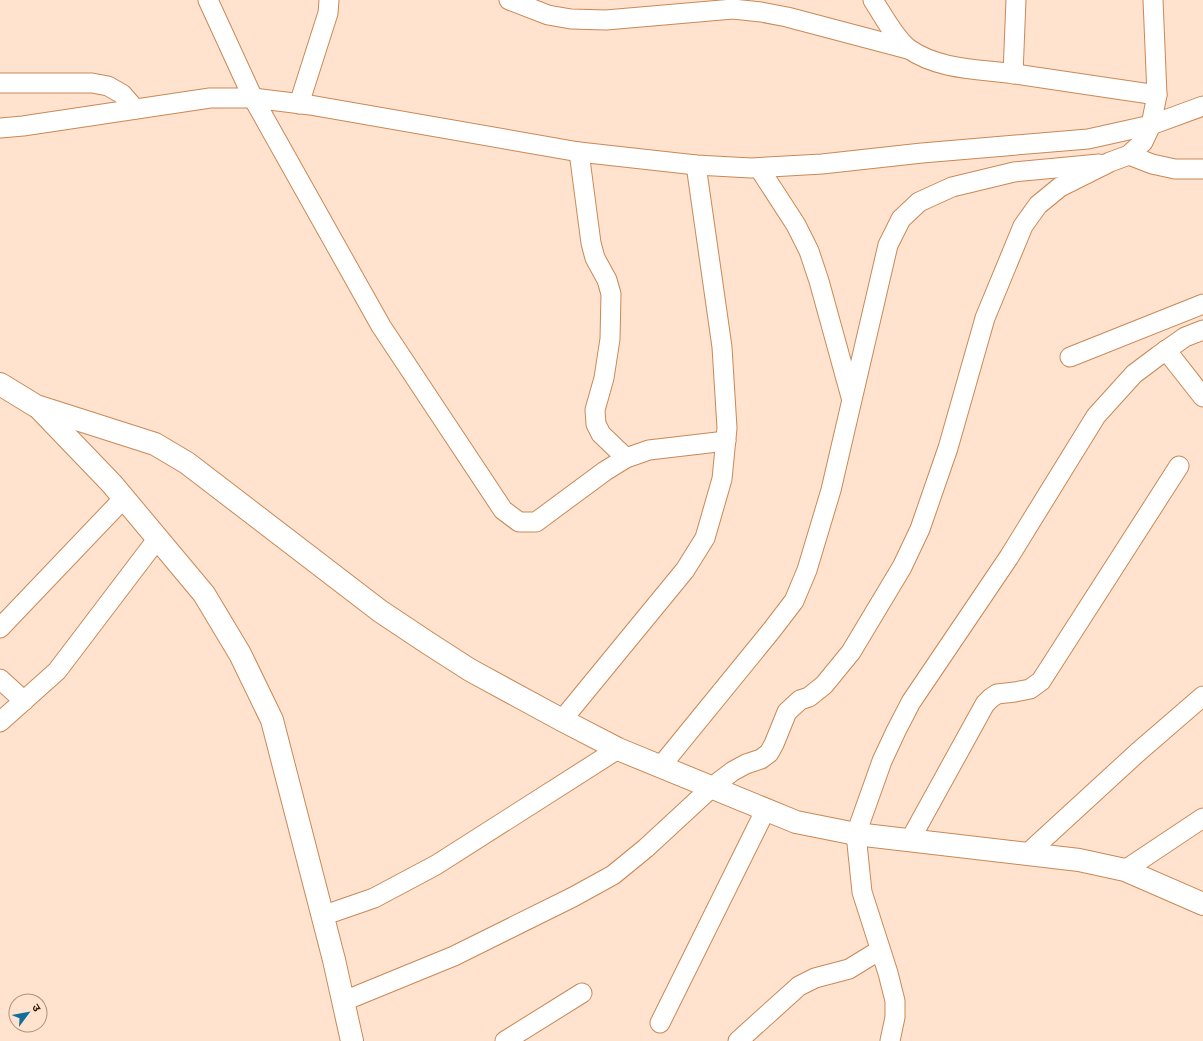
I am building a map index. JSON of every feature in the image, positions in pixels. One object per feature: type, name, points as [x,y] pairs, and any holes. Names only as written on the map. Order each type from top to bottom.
[{"type":"street","points":[[208,0],[253,98],[381,326],[503,510],[519,522],[536,522],[605,470],[626,458],[649,450],[726,441]]},
{"type":"street","points":[[299,104],[328,13],[329,0]]},
{"type":"street","points":[[510,0],[548,15],[571,19],[606,20],[733,9],[761,12],[788,17],[908,49],[927,60],[954,67],[1157,95]]},
{"type":"street","points":[[873,0],[892,30],[908,49]]},
{"type":"street","points":[[1013,74],[1016,0]]},
{"type":"street","points":[[344,1001],[454,956],[573,897],[613,875],[646,848],[712,787],[733,771],[769,753],[787,712],[793,705],[800,700],[809,697],[824,685],[850,652],[902,567],[920,528],[948,448],[985,318],[1023,226],[1038,205],[1060,187],[1110,162],[1129,156],[1143,142],[1151,125],[1157,95],[1153,0]]},
{"type":"street","points":[[0,83],[92,83],[108,86],[122,94],[135,109]]},
{"type":"street","points":[[0,128],[23,126],[210,98],[253,98],[299,104],[579,152],[696,165],[759,168],[822,164],[922,153],[1088,139],[1151,125],[1203,106]]},
{"type":"street","points":[[579,152],[591,243],[595,258],[607,280],[610,294],[610,339],[604,378],[595,410],[596,424],[601,434],[626,458]]},
{"type":"street","points":[[1129,156],[1152,164],[1175,168],[1203,169]]},
{"type":"street","points":[[661,766],[794,601],[807,570],[831,490],[888,245],[900,219],[919,202],[952,187],[1014,172],[1110,162]]},
{"type":"street","points":[[562,720],[685,570],[705,538],[722,479],[727,428],[722,347],[696,165]]},
{"type":"street","points":[[759,168],[796,225],[809,251],[819,281],[852,400]]},
{"type":"street","points":[[1070,357],[1203,304]]},
{"type":"street","points":[[890,1041],[895,1016],[895,1001],[888,973],[862,892],[856,834],[882,762],[911,702],[1009,557],[1096,416],[1134,374],[1185,337],[1203,330]]},
{"type":"street","points":[[1166,350],[1203,397]]},
{"type":"street","points":[[0,384],[36,406],[155,444],[187,463],[392,619],[470,670],[562,720],[618,748],[796,822],[856,834],[1079,860],[1124,870],[1203,904]]},
{"type":"street","points":[[36,406],[112,484],[158,538],[204,594],[240,654],[272,720],[344,1001],[352,1041]]},
{"type":"street","points":[[910,840],[985,704],[997,694],[1030,689],[1041,681],[1179,466]]},
{"type":"street","points":[[0,628],[124,498]]},
{"type":"street","points":[[0,722],[58,671],[158,538]]},
{"type":"street","points":[[0,679],[24,701]]},
{"type":"street","points":[[1027,854],[1137,753],[1203,696]]},
{"type":"street","points":[[322,916],[374,898],[436,865],[618,748]]},
{"type":"street","points":[[660,1023],[766,809]]},
{"type":"street","points":[[1124,870],[1203,818]]},
{"type":"street","points":[[738,1041],[799,986],[814,978],[849,969],[880,950]]},
{"type":"street","points":[[505,1041],[582,993]]}]
